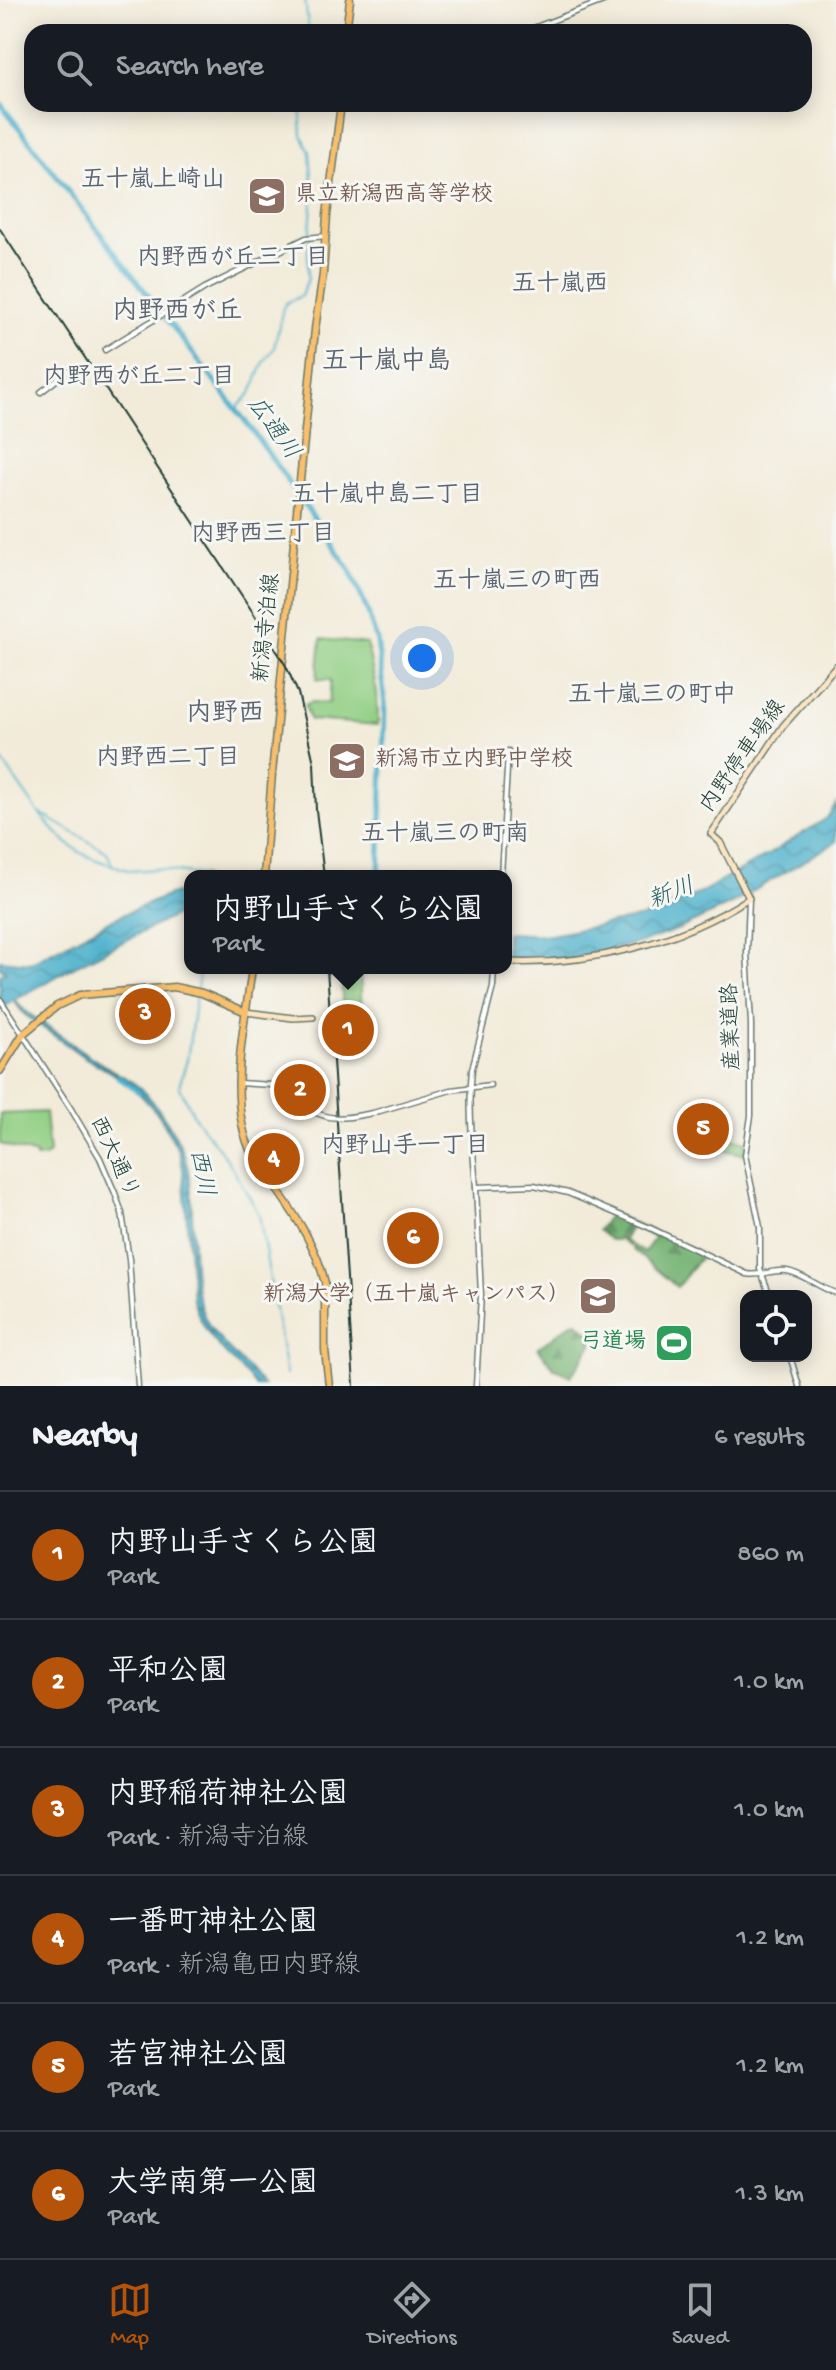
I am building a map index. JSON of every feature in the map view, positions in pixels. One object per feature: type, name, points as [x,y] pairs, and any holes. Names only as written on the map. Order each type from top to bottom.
[{"type":"main road","points":[[348,24],[350,0]]},
{"type":"main road","name":"新潟寺泊線","points":[[264,870],[299,491],[340,112]]},
{"type":"main road","name":"内野停車場線","points":[[749,897],[720,842],[711,834],[783,726],[836,666]]},
{"type":"main road","points":[[512,962],[580,958],[651,942],[702,922],[749,897]]},
{"type":"main road","points":[[251,974],[239,1064],[242,1123],[253,1155],[310,1241],[323,1274],[329,1386]]},
{"type":"main road","points":[[0,1071],[23,1034],[57,1006],[80,995],[174,987],[202,993],[246,1012],[293,1018],[313,1017]]},
{"type":"street","points":[[544,24],[606,0]]},
{"type":"street","points":[[105,350],[205,288],[300,240],[326,236]]},
{"type":"street","points":[[41,392],[68,371]]},
{"type":"street","points":[[501,870],[508,751]]},
{"type":"street","name":"産業道路","points":[[749,897],[747,952],[752,1084],[745,1155],[758,1215],[762,1275],[768,1290]]},
{"type":"street","points":[[476,1386],[481,1287],[470,1087],[494,974]]},
{"type":"street","name":"西大通り","points":[[0,999],[94,1147],[120,1208],[129,1259],[138,1386]]},
{"type":"street","points":[[239,1083],[271,1085],[326,1117],[342,1118],[373,1113],[451,1090],[490,1085]]},
{"type":"street","points":[[476,1187],[534,1185],[568,1193],[747,1274],[787,1271],[836,1293]]},
{"type":"street","points":[[792,1362],[799,1386]]},
{"type":"green space","points":[[321,639],[367,644],[377,693],[378,725],[310,720],[305,705],[311,702],[329,703],[331,680],[317,679]]},
{"type":"green space","points":[[341,974],[360,974],[362,1019],[343,1020]]},
{"type":"green space","points":[[697,1107],[725,1124],[720,1134],[746,1142],[744,1154],[708,1147],[681,1136]]},
{"type":"green space","points":[[45,1112],[49,1154],[36,1158],[36,1155],[0,1144],[0,1114]]},
{"type":"green space","points":[[611,1213],[698,1252],[701,1257],[677,1287],[632,1249],[633,1246],[644,1253],[655,1237],[632,1226],[624,1240],[629,1246],[620,1240],[628,1224],[638,1226],[627,1221],[617,1240],[611,1240],[598,1230]]},
{"type":"green space","points":[[427,1223],[430,1253],[397,1254],[397,1224]]},
{"type":"green space","points":[[573,1322],[594,1335],[593,1343],[571,1376],[554,1368],[538,1348]]},
{"type":"water","points":[[836,804],[836,842],[733,903],[679,929],[643,942],[566,960],[512,958],[512,933],[551,935],[643,917],[698,894],[827,818]]},
{"type":"water","points":[[184,891],[184,911],[15,1000],[80,1050],[136,1085],[165,1119],[184,1155],[189,1176],[194,1268],[202,1311],[221,1341],[263,1386],[256,1386],[219,1347],[198,1314],[193,1300],[183,1168],[179,1151],[159,1115],[131,1084],[84,1057],[24,1014],[14,1001],[0,1009],[0,975],[6,971],[0,968],[0,960],[30,963],[111,920]]},
{"type":"waterway","points":[[305,0],[308,24]]},
{"type":"waterway","name":"広通川","points":[[0,103],[249,426],[349,568],[377,641],[385,704],[379,870]]},
{"type":"waterway","points":[[236,409],[251,393],[264,362],[274,348],[283,308],[286,303],[301,296],[308,279],[313,194],[310,152],[302,135],[301,112]]},
{"type":"waterway","points":[[0,758],[38,812],[107,852],[112,865],[131,871],[157,869],[184,873]]},
{"type":"waterway","points":[[39,813],[71,846],[89,857],[112,865]]},
{"type":"waterway","points":[[197,989],[199,974]]},
{"type":"waterway","points":[[196,995],[187,1060],[179,1086],[196,1119],[227,1159],[259,1214],[286,1374]]},
{"type":"waterway","name":"西川","points":[[118,1077],[139,1092]]},
{"type":"railway","points":[[0,229],[286,666],[298,693],[314,763],[323,870]]},
{"type":"railway","points":[[327,974],[354,1386]]},
{"type":"place","name":"県立新潟西高等学校","points":[[267,196]]},
{"type":"place","name":"新潟市立内野中学校","points":[[347,761]]},
{"type":"place","name":"内野稲荷神社公園","points":[[145,1014]]},
{"type":"place","name":"内野山手さくら公園","points":[[348,1030]]},
{"type":"place","name":"平和公園","points":[[300,1090]]},
{"type":"place","name":"若宮神社公園","points":[[703,1129]]},
{"type":"place","name":"一番町神社公園","points":[[274,1159]]},
{"type":"place","name":"大学南第一公園","points":[[413,1238]]},
{"type":"place","name":"新潟大学（五十嵐キャンパス）","points":[[598,1296]]},
{"type":"place","name":"弓道場","points":[[674,1343]]},
{"type":"district","name":"五十嵐上崎山","points":[[153,181]]},
{"type":"district","name":"内野西が丘三丁目","points":[[233,259]]},
{"type":"district","name":"五十嵐西","points":[[560,285]]},
{"type":"district","name":"内野西が丘","points":[[177,313]]},
{"type":"district","name":"五十嵐中島","points":[[387,363]]},
{"type":"district","name":"内野西が丘二丁目","points":[[139,378]]},
{"type":"district","name":"五十嵐中島二丁目","points":[[387,496]]},
{"type":"district","name":"内野西三丁目","points":[[263,535]]},
{"type":"district","name":"五十嵐三の町西","points":[[517,582]]},
{"type":"district","name":"五十嵐三の町中","points":[[652,696]]},
{"type":"district","name":"内野西","points":[[225,715]]},
{"type":"district","name":"内野西二丁目","points":[[168,759]]},
{"type":"district","name":"五十嵐三の町南","points":[[445,835]]},
{"type":"district","name":"内野山手一丁目","points":[[405,1147]]},
{"type":"water label","name":"新川","points":[[672,895]]}]
